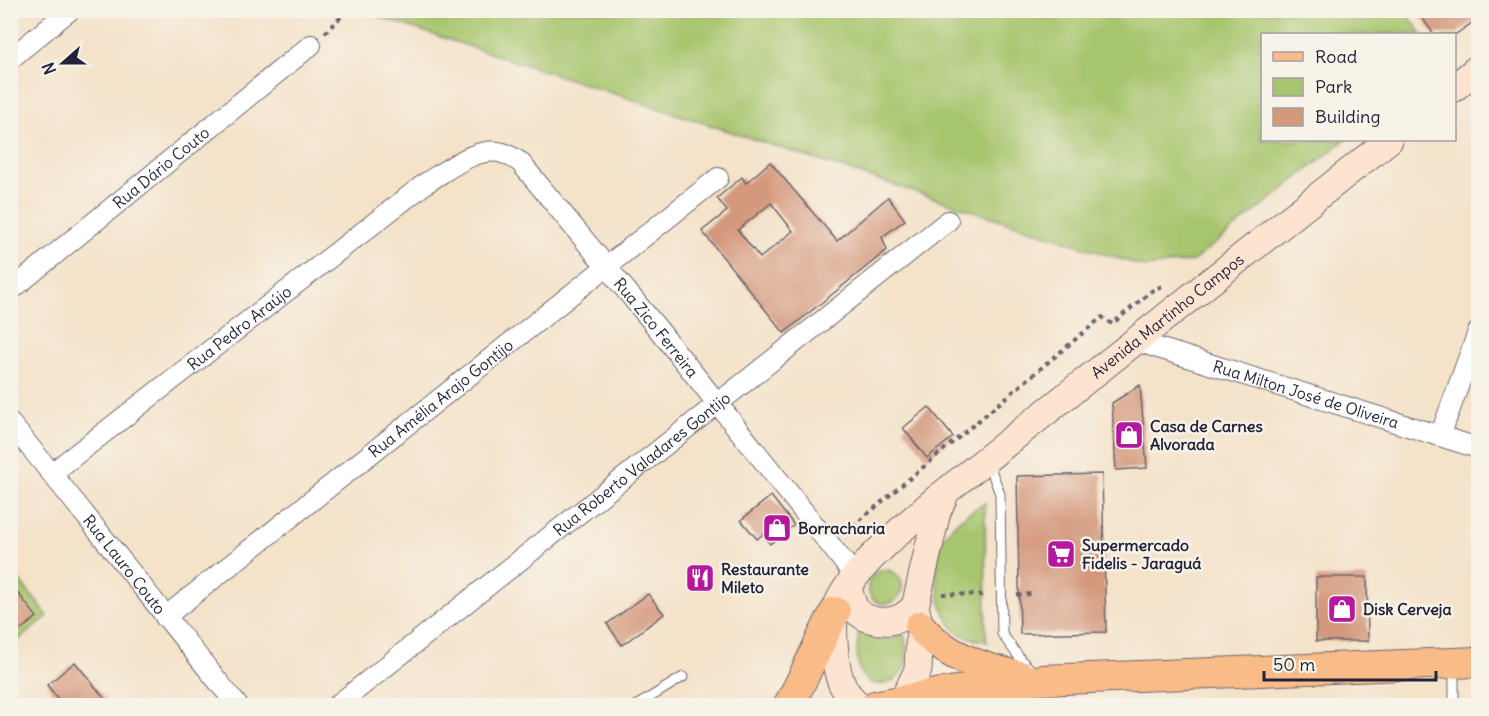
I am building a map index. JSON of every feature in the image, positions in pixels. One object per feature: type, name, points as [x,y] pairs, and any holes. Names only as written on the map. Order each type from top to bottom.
[{"type":"main road","points":[[1456,87],[1479,69]]},
{"type":"main road","name":"Avenida Martinho Campos","points":[[846,592],[895,536],[945,493],[1388,141]]},
{"type":"main road","points":[[889,703],[918,670],[918,609],[937,512],[945,493]]},
{"type":"main road","points":[[846,592],[864,618],[875,621],[900,618],[918,609]]},
{"type":"main road","points":[[788,705],[805,677],[822,636],[846,592]]},
{"type":"main road","points":[[846,592],[834,634],[837,673],[844,690],[852,700],[860,705]]},
{"type":"main road","points":[[918,609],[928,635],[961,657],[1006,674],[1041,680]]},
{"type":"main road","points":[[889,703],[941,693],[1041,680],[1466,662]]},
{"type":"street","points":[[10,59],[70,10]]},
{"type":"street","name":"Rua Dário Couto","points":[[10,291],[311,45]]},
{"type":"street","name":"Rua Zico Ferreira","points":[[426,183],[467,159],[488,151],[504,153],[520,162],[717,404],[846,592]]},
{"type":"street","name":"Rua Amélia Arajo Gontijo","points":[[165,617],[718,178]]},
{"type":"street","name":"Rua Pedro Araújo","points":[[52,473],[426,183]]},
{"type":"street","name":"Rua Roberto Valadares Gontijo","points":[[336,705],[948,221]]},
{"type":"street","points":[[1440,436],[1479,332]]},
{"type":"street","name":"Rua Milton José de Oliveira","points":[[1136,341],[1479,448]]},
{"type":"street","name":"Rua Lauro Couto","points":[[10,423],[238,705]]},
{"type":"lane","points":[[987,459],[1000,494],[1002,634],[1022,661],[1041,680]]},
{"type":"lane","points":[[1454,705],[1466,662]]},
{"type":"lane","points":[[636,705],[683,677]]},
{"type":"path","points":[[311,45],[348,10]]},
{"type":"path","points":[[918,609],[1000,595],[1032,594]]},
{"type":"green space","points":[[361,11],[1405,11],[1421,33],[1261,33],[1261,141],[1344,141],[1193,261],[1145,267]]},
{"type":"green space","points":[[985,503],[987,642],[960,634],[952,626],[941,603],[937,576],[937,562],[943,539],[951,527]]},
{"type":"green space","points":[[10,569],[48,616],[11,646],[10,646]]},
{"type":"green space","points":[[885,570],[897,575],[902,587],[897,599],[885,604],[873,599],[868,587],[873,575]]},
{"type":"green space","points":[[859,631],[886,640],[904,634],[906,662],[899,676],[879,684],[866,679],[858,664]]},
{"type":"building","points":[[1416,10],[1479,10],[1479,18],[1456,34],[1433,33]]},
{"type":"building","points":[[770,162],[837,241],[888,197],[905,220],[882,237],[887,250],[784,333],[702,231],[727,211],[717,198],[742,177],[746,183]],"holes":[[[771,203],[793,231],[760,258],[738,230]]]},
{"type":"building","name":"Casa de Carnes Alvorada","points":[[1140,385],[1147,468],[1116,470],[1112,403]]},
{"type":"building","points":[[929,407],[953,437],[927,458],[903,428]]},
{"type":"building","name":"Supermercado Fidelis - Jaraguá","points":[[1102,474],[1106,632],[1020,634],[1017,476]]},
{"type":"building","points":[[771,496],[794,525],[770,544],[763,534],[757,539],[741,520]]},
{"type":"building","name":"Disk Cerveja","points":[[1316,577],[1367,577],[1368,641],[1316,641]]},
{"type":"building","points":[[10,583],[37,617],[10,638]]},
{"type":"building","points":[[648,594],[664,614],[622,645],[607,624]]},
{"type":"building","points":[[75,662],[110,705],[63,705],[47,685]]},
{"type":"place","name":"Casa de Carnes Alvorada","points":[[1129,435]]},
{"type":"place","name":"Borracharia","points":[[777,528]]},
{"type":"place","name":"Supermercado Fidelis - Jaraguá","points":[[1061,554]]},
{"type":"place","name":"Restaurante Mileto","points":[[700,578]]},
{"type":"place","name":"Disk Cerveja","points":[[1342,609]]}]
